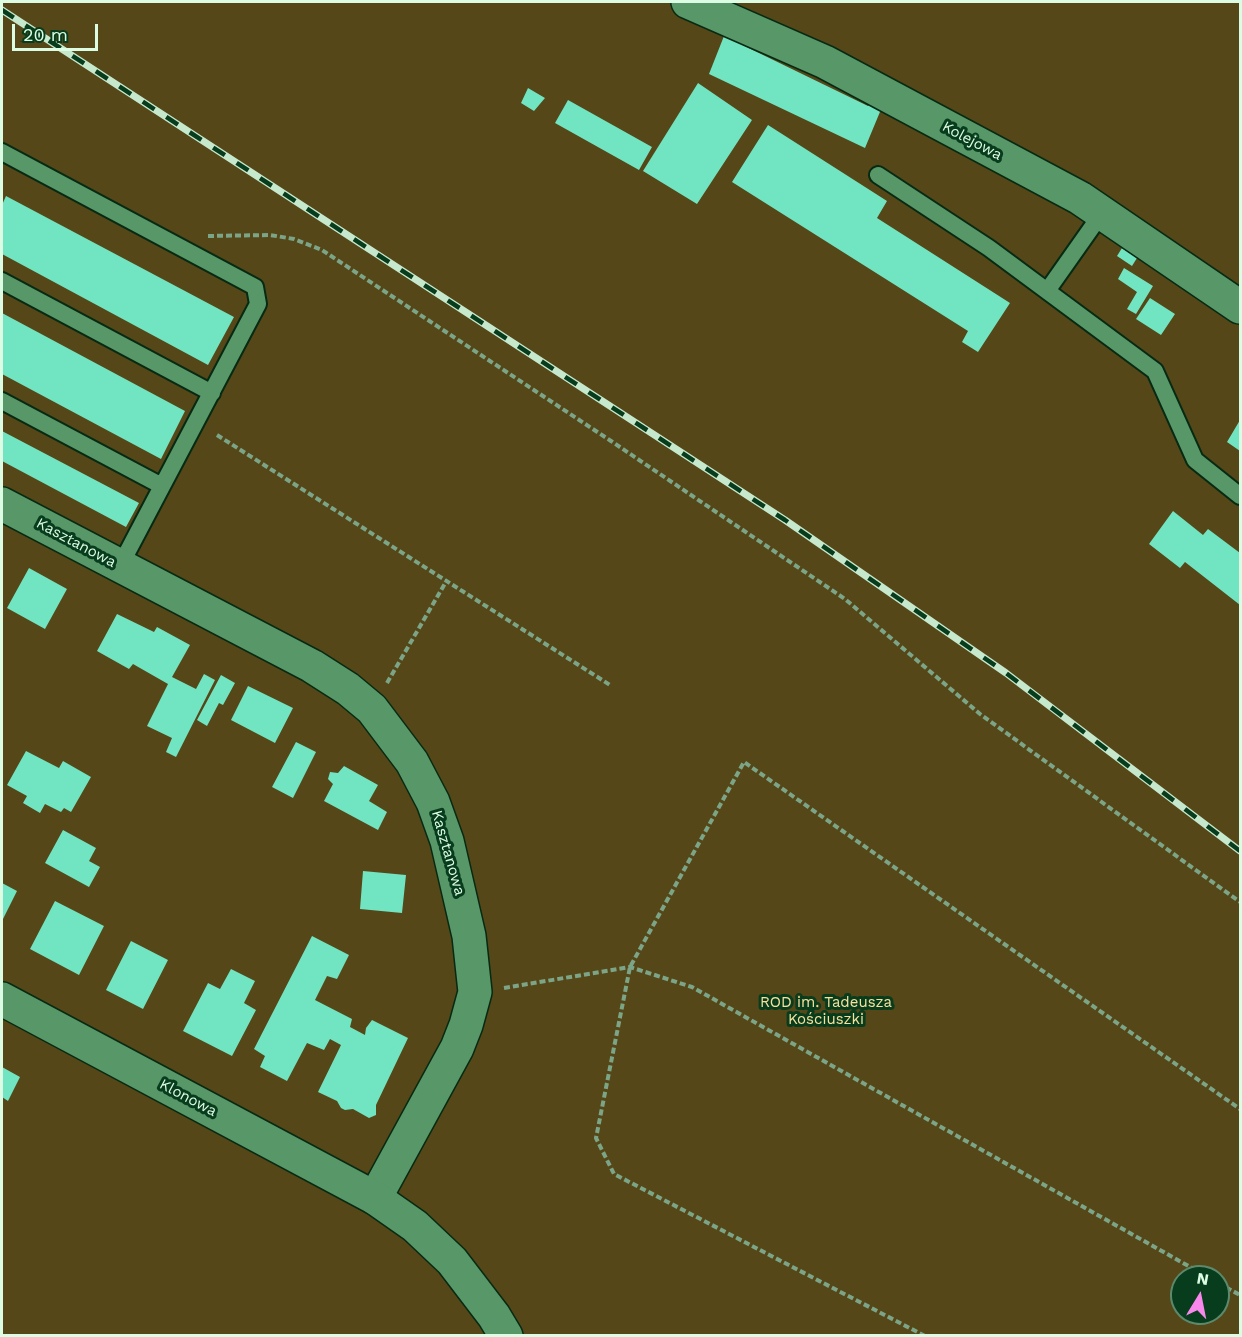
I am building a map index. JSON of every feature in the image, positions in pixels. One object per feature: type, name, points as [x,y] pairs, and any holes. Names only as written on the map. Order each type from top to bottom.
[{"type":"street","name":"Kolejowa","points":[[688,2],[825,62],[1080,198],[1237,297]]},
{"type":"street","name":"Kasztanowa","points":[[2,504],[312,666],[348,689],[372,709],[412,762],[433,802],[447,841],[467,924],[475,992],[457,1048],[375,1198]]},
{"type":"street","name":"Klonowa","points":[[2,999],[375,1198],[415,1226],[452,1261],[506,1335]]},
{"type":"lane","points":[[3,157],[255,287],[258,304],[120,566]]},
{"type":"lane","points":[[878,175],[988,248],[1155,371],[1195,460],[1240,496]]},
{"type":"lane","points":[[1047,291],[1102,213]]},
{"type":"lane","points":[[2,281],[212,393]]},
{"type":"lane","points":[[2,401],[162,486]]},
{"type":"path","points":[[159,236],[270,235],[294,239],[322,250],[845,598],[980,714],[1240,902]]},
{"type":"path","points":[[217,435],[610,685]]},
{"type":"path","points":[[372,709],[447,580]]},
{"type":"path","points":[[925,1335],[614,1174],[596,1138],[630,967],[744,762],[1240,1109]]},
{"type":"path","points":[[502,988],[630,967],[692,987],[1187,1265]]},
{"type":"green space","name":"ROD im. Tadeusza Kościuszki","points":[[2,2],[1240,2],[1240,1335],[2,1336]]},
{"type":"building","points":[[724,36],[868,106],[872,102],[882,107],[865,148],[709,74]]},
{"type":"building","points":[[698,83],[752,120],[697,204],[643,171]]},
{"type":"building","points":[[528,88],[545,98],[534,111],[521,103]]},
{"type":"building","points":[[568,100],[652,147],[639,170],[555,123]]},
{"type":"building","points":[[768,125],[887,201],[877,218],[1010,303],[978,352],[962,342],[968,331],[732,182]]},
{"type":"building","points":[[6,196],[234,317],[208,365],[2,254],[2,205]]},
{"type":"building","points":[[1122,248],[1137,258],[1132,266],[1117,256]]},
{"type":"building","points":[[1124,268],[1153,286],[1136,314],[1127,309],[1137,292],[1118,279]]},
{"type":"building","points":[[1150,298],[1175,314],[1161,335],[1136,319]]},
{"type":"building","points":[[2,313],[185,411],[161,459],[2,374]]},
{"type":"building","points":[[1240,420],[1240,451],[1227,442]]},
{"type":"building","points":[[2,431],[139,503],[126,527],[2,461]]},
{"type":"building","points":[[1173,511],[1203,535],[1208,529],[1240,553],[1240,605],[1185,562],[1180,568],[1149,544]]},
{"type":"building","points":[[29,568],[67,589],[45,629],[7,608]]},
{"type":"building","points":[[117,614],[154,632],[157,627],[190,645],[172,677],[196,689],[204,674],[215,680],[176,757],[166,752],[172,738],[147,726],[168,684],[133,664],[129,669],[97,651]]},
{"type":"building","points":[[221,675],[235,683],[223,705],[219,703],[207,726],[197,720]]},
{"type":"building","points":[[248,686],[293,708],[275,743],[231,720]]},
{"type":"building","points":[[296,742],[316,752],[293,798],[272,787]]},
{"type":"building","points":[[26,751],[59,768],[63,761],[91,777],[71,812],[64,808],[61,812],[45,804],[40,813],[23,803],[27,796],[7,785]]},
{"type":"building","points":[[344,766],[378,785],[369,801],[387,812],[378,830],[324,801],[333,784],[328,779],[330,772],[338,773]]},
{"type":"building","points":[[63,830],[96,848],[89,861],[100,867],[89,887],[45,863]]},
{"type":"building","points":[[363,871],[406,875],[402,913],[360,909]]},
{"type":"building","points":[[2,883],[17,891],[2,921]]},
{"type":"building","points":[[55,901],[104,926],[79,975],[30,949]]},
{"type":"building","points":[[312,936],[349,955],[337,979],[327,976],[315,1000],[352,1019],[350,1027],[365,1035],[366,1028],[372,1020],[408,1038],[376,1105],[376,1115],[369,1118],[353,1109],[341,1108],[337,1101],[318,1092],[341,1045],[330,1039],[324,1050],[307,1043],[287,1081],[260,1067],[265,1056],[254,1049]]},
{"type":"building","points":[[131,941],[168,960],[143,1009],[106,990]]},
{"type":"building","points":[[231,969],[255,981],[244,1003],[256,1010],[232,1056],[183,1031],[208,983],[220,989]]},
{"type":"building","points":[[2,1067],[20,1077],[8,1101],[2,1097]]},
{"type":"railway","points":[[2,10],[785,520],[1006,673],[1240,851]]}]
